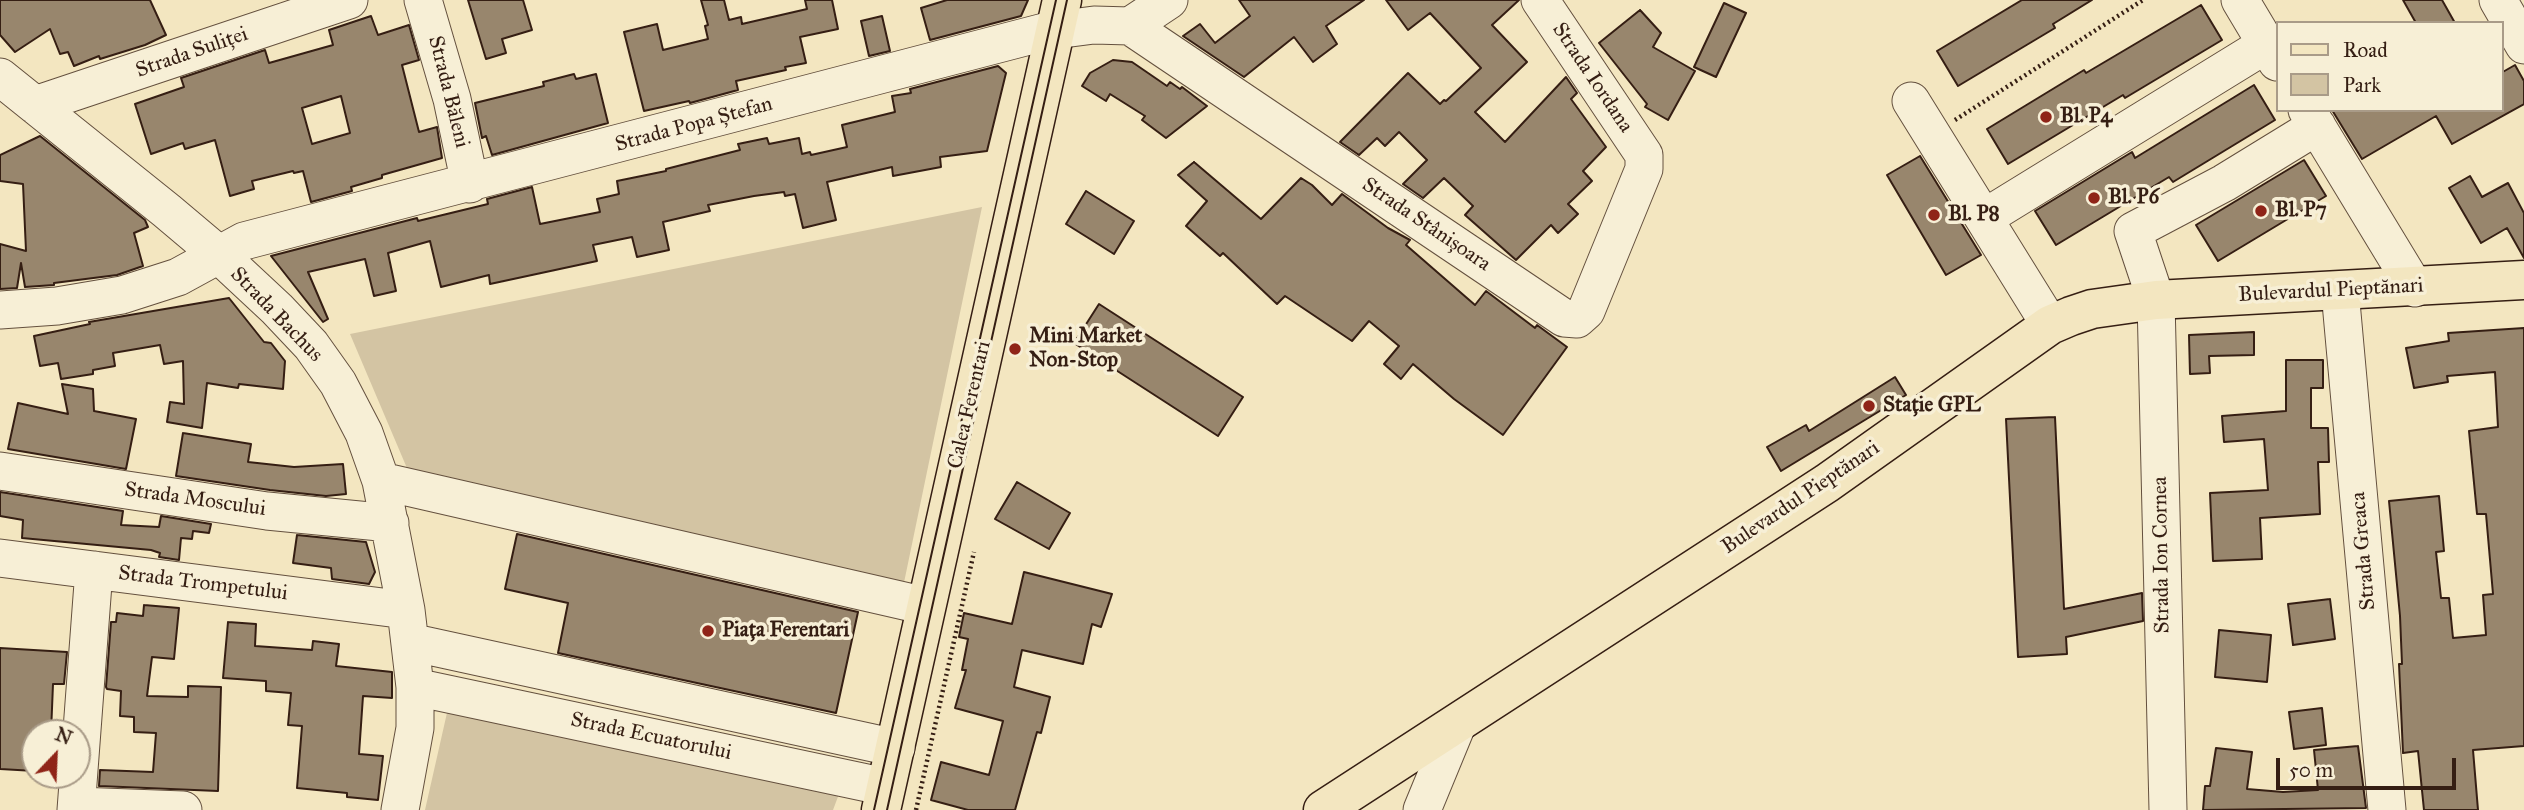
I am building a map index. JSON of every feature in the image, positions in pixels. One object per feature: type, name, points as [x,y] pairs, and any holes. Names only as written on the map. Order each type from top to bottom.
[{"type":"main road","name":"Calea Ferentari","points":[[883,798],[1058,15]]},
{"type":"main road","name":"Bulevardul Pieptănari","points":[[1323,810],[1827,483],[2050,325],[2092,309],[2156,300],[2524,281]]},
{"type":"street","name":"Strada Suliței","points":[[35,105],[349,0]]},
{"type":"street","name":"Strada Băleni","points":[[423,0],[452,99],[470,184]]},
{"type":"street","points":[[1129,26],[1169,0]]},
{"type":"street","name":"Strada Iordana","points":[[1540,0],[1644,155]]},
{"type":"street","points":[[1984,218],[2272,53],[2240,0]]},
{"type":"street","points":[[2498,0],[2524,45]]},
{"type":"street","name":"Strada Popa Ștefan","points":[[0,310],[57,306],[122,296],[178,277],[244,241],[470,184],[1058,15],[1094,24],[1129,26]]},
{"type":"street","name":"Strada Stânișoara","points":[[1129,26],[1564,318],[1577,319],[1586,311],[1644,169],[1644,155]]},
{"type":"street","name":"Strada Bachus","points":[[0,77],[218,254],[311,345],[338,383],[364,433],[381,481],[408,626],[415,687],[415,728],[400,810]]},
{"type":"street","points":[[1911,101],[2050,325]]},
{"type":"street","points":[[2312,118],[2415,288]]},
{"type":"street","name":"Strada Ion Cornea","points":[[2168,810],[2156,300],[2133,231],[2224,183],[2312,118]]},
{"type":"street","name":"Strada Greaca","points":[[2340,291],[2387,810]]},
{"type":"street","name":"Strada Moscului","points":[[0,471],[267,510],[390,523]]},
{"type":"street","points":[[381,481],[926,606]]},
{"type":"street","name":"Strada Trompetului","points":[[0,558],[94,570],[408,626],[896,748]]},
{"type":"street","points":[[94,570],[77,808],[183,810]]},
{"type":"street","name":"Strada Ecuatorului","points":[[415,687],[883,798]]},
{"type":"street","points":[[1422,810],[1457,724]]},
{"type":"path","points":[[1931,135],[2143,0]]},
{"type":"path","points":[[916,810],[974,552]]},
{"type":"green space","points":[[982,207],[901,597],[415,487],[350,334]]},
{"type":"green space","points":[[449,704],[842,786],[833,810],[425,810]]},
{"type":"building","points":[[0,0],[150,0],[166,35],[145,45],[100,59],[99,56],[74,66],[68,52],[60,54],[50,29],[15,52],[0,35]]},
{"type":"building","points":[[468,0],[523,0],[532,30],[502,39],[506,53],[486,59]]},
{"type":"building","points":[[701,0],[724,0],[729,20],[741,17],[742,24],[807,9],[805,0],[832,0],[838,29],[800,37],[806,63],[736,81],[738,90],[690,103],[689,101],[644,111],[624,32],[657,24],[663,50],[708,39],[705,26],[708,25]]},
{"type":"building","points":[[947,0],[1028,0],[1021,16],[930,40],[921,8]]},
{"type":"building","points":[[1239,0],[1364,0],[1326,26],[1337,44],[1313,62],[1294,37],[1244,77],[1183,36],[1200,24],[1215,43],[1250,16]]},
{"type":"building","points":[[1386,0],[1519,0],[1492,25],[1527,62],[1475,112],[1505,142],[1566,77],[1577,93],[1571,99],[1606,147],[1583,171],[1592,181],[1568,204],[1578,214],[1558,233],[1551,225],[1516,260],[1465,215],[1473,206],[1444,178],[1423,198],[1403,184],[1427,160],[1399,132],[1385,146],[1377,138],[1359,155],[1340,142],[1408,73],[1440,104],[1481,68],[1430,13],[1408,30]]},
{"type":"building","points":[[2022,0],[2092,0],[2053,24],[2055,28],[1958,86],[1937,51]]},
{"type":"building","points":[[2403,0],[2442,0],[2454,21],[2415,21]]},
{"type":"building","points":[[1724,3],[1746,13],[1716,77],[1694,67]]},
{"type":"building","points":[[2201,5],[2222,40],[2008,164],[1987,129],[2084,70],[2086,73]]},
{"type":"building","points":[[1640,10],[1661,33],[1653,47],[1695,71],[1668,120],[1645,107],[1647,104],[1599,43]]},
{"type":"building","points":[[371,16],[378,35],[409,25],[419,60],[402,65],[419,132],[437,127],[442,158],[382,175],[382,178],[351,187],[352,191],[311,202],[303,171],[252,181],[254,189],[230,196],[215,140],[185,149],[183,143],[151,154],[135,104],[184,87],[181,78],[265,50],[269,63],[333,45],[329,30]],"holes":[[[341,96],[350,133],[312,144],[302,108]]]},
{"type":"building","points":[[882,16],[890,51],[869,56],[861,21]]},
{"type":"building","points":[[1113,60],[1132,62],[1167,86],[1170,82],[1180,89],[1182,87],[1207,106],[1166,138],[1142,120],[1145,116],[1110,94],[1106,101],[1082,86],[1090,73]]},
{"type":"building","points":[[2515,65],[2524,81],[2524,104],[2452,144],[2436,116],[2362,159],[2333,112],[2503,112],[2503,72]]},
{"type":"building","points":[[998,66],[1006,73],[987,151],[940,157],[941,167],[893,176],[892,167],[827,182],[836,220],[803,228],[795,194],[785,196],[784,192],[754,196],[708,205],[710,211],[663,222],[669,250],[637,257],[632,237],[593,245],[597,261],[490,284],[489,275],[441,287],[430,241],[388,253],[396,291],[374,296],[365,259],[308,272],[328,319],[323,322],[271,256],[417,218],[418,221],[488,204],[487,199],[532,187],[540,224],[600,212],[597,199],[619,194],[617,181],[666,171],[740,150],[738,144],[767,138],[769,144],[799,138],[802,154],[810,152],[811,155],[847,147],[842,125],[895,112],[892,96],[911,93],[910,89]]},
{"type":"building","points":[[574,74],[576,79],[596,74],[608,123],[492,155],[486,136],[482,138],[475,103],[544,86],[543,82]]},
{"type":"building","points":[[2254,85],[2275,120],[2173,182],[2169,177],[2056,245],[2035,211],[2132,152],[2135,158]]},
{"type":"building","points":[[40,136],[145,220],[148,227],[134,233],[143,266],[117,275],[25,287],[21,263],[17,288],[0,289],[0,244],[26,251],[23,184],[0,181],[0,155]]},
{"type":"building","name":"Bl. P8","points":[[1920,156],[1981,255],[1946,275],[1887,175]]},
{"type":"building","name":"Bl. P7","points":[[2304,160],[2326,196],[2218,261],[2196,225]]},
{"type":"building","points":[[1194,162],[1261,219],[1301,178],[1332,205],[1342,194],[1388,228],[1410,240],[1406,245],[1475,305],[1486,291],[1535,328],[1537,325],[1567,347],[1503,435],[1413,364],[1401,379],[1384,364],[1399,346],[1369,321],[1352,341],[1285,296],[1277,304],[1223,253],[1220,256],[1186,226],[1207,201],[1178,175]]},
{"type":"building","points":[[2470,176],[2482,197],[2508,183],[2524,213],[2524,258],[2507,228],[2481,243],[2449,188]]},
{"type":"building","points":[[1086,191],[1134,221],[1114,254],[1066,224]]},
{"type":"building","points":[[229,298],[264,342],[271,343],[285,361],[283,389],[239,384],[238,388],[207,383],[202,428],[167,422],[170,402],[184,404],[183,361],[164,364],[160,345],[113,353],[115,366],[93,370],[93,374],[61,379],[58,363],[40,366],[34,336],[90,324],[89,322]]},
{"type":"building","points":[[1099,304],[1243,397],[1218,436],[1074,343]]},
{"type":"building","points":[[2524,328],[2524,746],[2473,750],[2478,810],[2424,810],[2418,751],[2403,753],[2400,616],[2389,501],[2439,496],[2444,551],[2436,552],[2441,598],[2449,598],[2453,638],[2486,635],[2483,595],[2493,594],[2486,514],[2477,514],[2469,431],[2498,427],[2495,372],[2447,376],[2448,382],[2414,388],[2406,348],[2449,341],[2448,333]]},
{"type":"building","points":[[2254,332],[2254,355],[2209,356],[2210,373],[2190,374],[2189,335]]},
{"type":"building","points":[[2286,360],[2323,360],[2323,388],[2311,388],[2311,428],[2328,428],[2329,462],[2318,462],[2320,514],[2260,518],[2262,559],[2213,561],[2210,493],[2268,490],[2264,439],[2224,442],[2222,416],[2286,411]]},
{"type":"building","points":[[1895,377],[1906,395],[1781,471],[1767,447],[1806,425],[1809,431]]},
{"type":"building","points":[[62,384],[93,389],[94,411],[136,419],[126,469],[8,449],[18,403],[68,414]]},
{"type":"building","points":[[2055,417],[2064,609],[2142,593],[2143,621],[2066,637],[2067,654],[2018,657],[2006,419]]},
{"type":"building","points":[[183,433],[251,444],[248,462],[294,467],[343,464],[346,494],[326,496],[176,476]]},
{"type":"building","points":[[1017,482],[1070,513],[1049,549],[995,519]]},
{"type":"building","points":[[0,492],[123,511],[121,525],[159,527],[161,516],[211,524],[209,533],[193,531],[192,539],[181,538],[179,560],[159,557],[160,553],[151,550],[22,538],[23,520],[0,516]]},
{"type":"building","name":"Piața Ferentari","points":[[517,534],[858,612],[836,713],[558,653],[568,603],[505,589]]},
{"type":"building","points":[[297,535],[366,542],[375,572],[369,584],[332,579],[331,568],[293,563]]},
{"type":"building","points":[[1024,572],[1112,594],[1101,627],[1092,624],[1083,664],[1022,650],[1014,687],[1050,697],[1015,810],[968,810],[931,800],[941,762],[989,775],[1003,721],[955,708],[966,670],[962,670],[968,639],[959,637],[964,613],[1012,624]]},
{"type":"building","points":[[2330,599],[2335,639],[2293,645],[2288,604]]},
{"type":"building","points":[[144,605],[179,608],[174,659],[152,657],[147,696],[188,697],[188,686],[221,687],[218,791],[99,786],[100,770],[153,772],[156,733],[134,732],[134,717],[120,716],[121,691],[106,687],[111,622],[116,622],[117,613],[143,616]]},
{"type":"building","points":[[228,622],[256,624],[255,646],[312,650],[313,641],[339,644],[336,666],[392,672],[392,698],[363,696],[359,754],[383,756],[378,800],[347,797],[347,793],[297,788],[302,726],[288,725],[291,693],[266,691],[266,681],[223,678]]},
{"type":"building","points":[[2219,630],[2271,635],[2267,682],[2215,677]]},
{"type":"building","points":[[0,648],[67,652],[64,684],[53,684],[52,719],[21,719],[21,770],[0,769]]},
{"type":"building","points":[[2322,708],[2326,745],[2294,749],[2289,712]]},
{"type":"building","points":[[2358,746],[2366,808],[2203,810],[2205,786],[2210,786],[2216,748],[2252,752],[2247,789],[2283,792],[2318,790],[2314,750]]},
{"type":"tram line","points":[[874,810],[1056,0]]},
{"type":"tram line","points":[[887,810],[1067,0]]},
{"type":"place","name":"Bl. P4","points":[[2046,117]]},
{"type":"place","name":"Bl. P6","points":[[2094,198]]},
{"type":"place","name":"Bl. P7","points":[[2261,211]]},
{"type":"place","name":"Bl. P8","points":[[1934,215]]},
{"type":"place","name":"Mini Market Non-Stop","points":[[1015,349]]},
{"type":"place","name":"Stație GPL","points":[[1869,406]]},
{"type":"place","name":"Piața Ferentari","points":[[708,631]]}]
